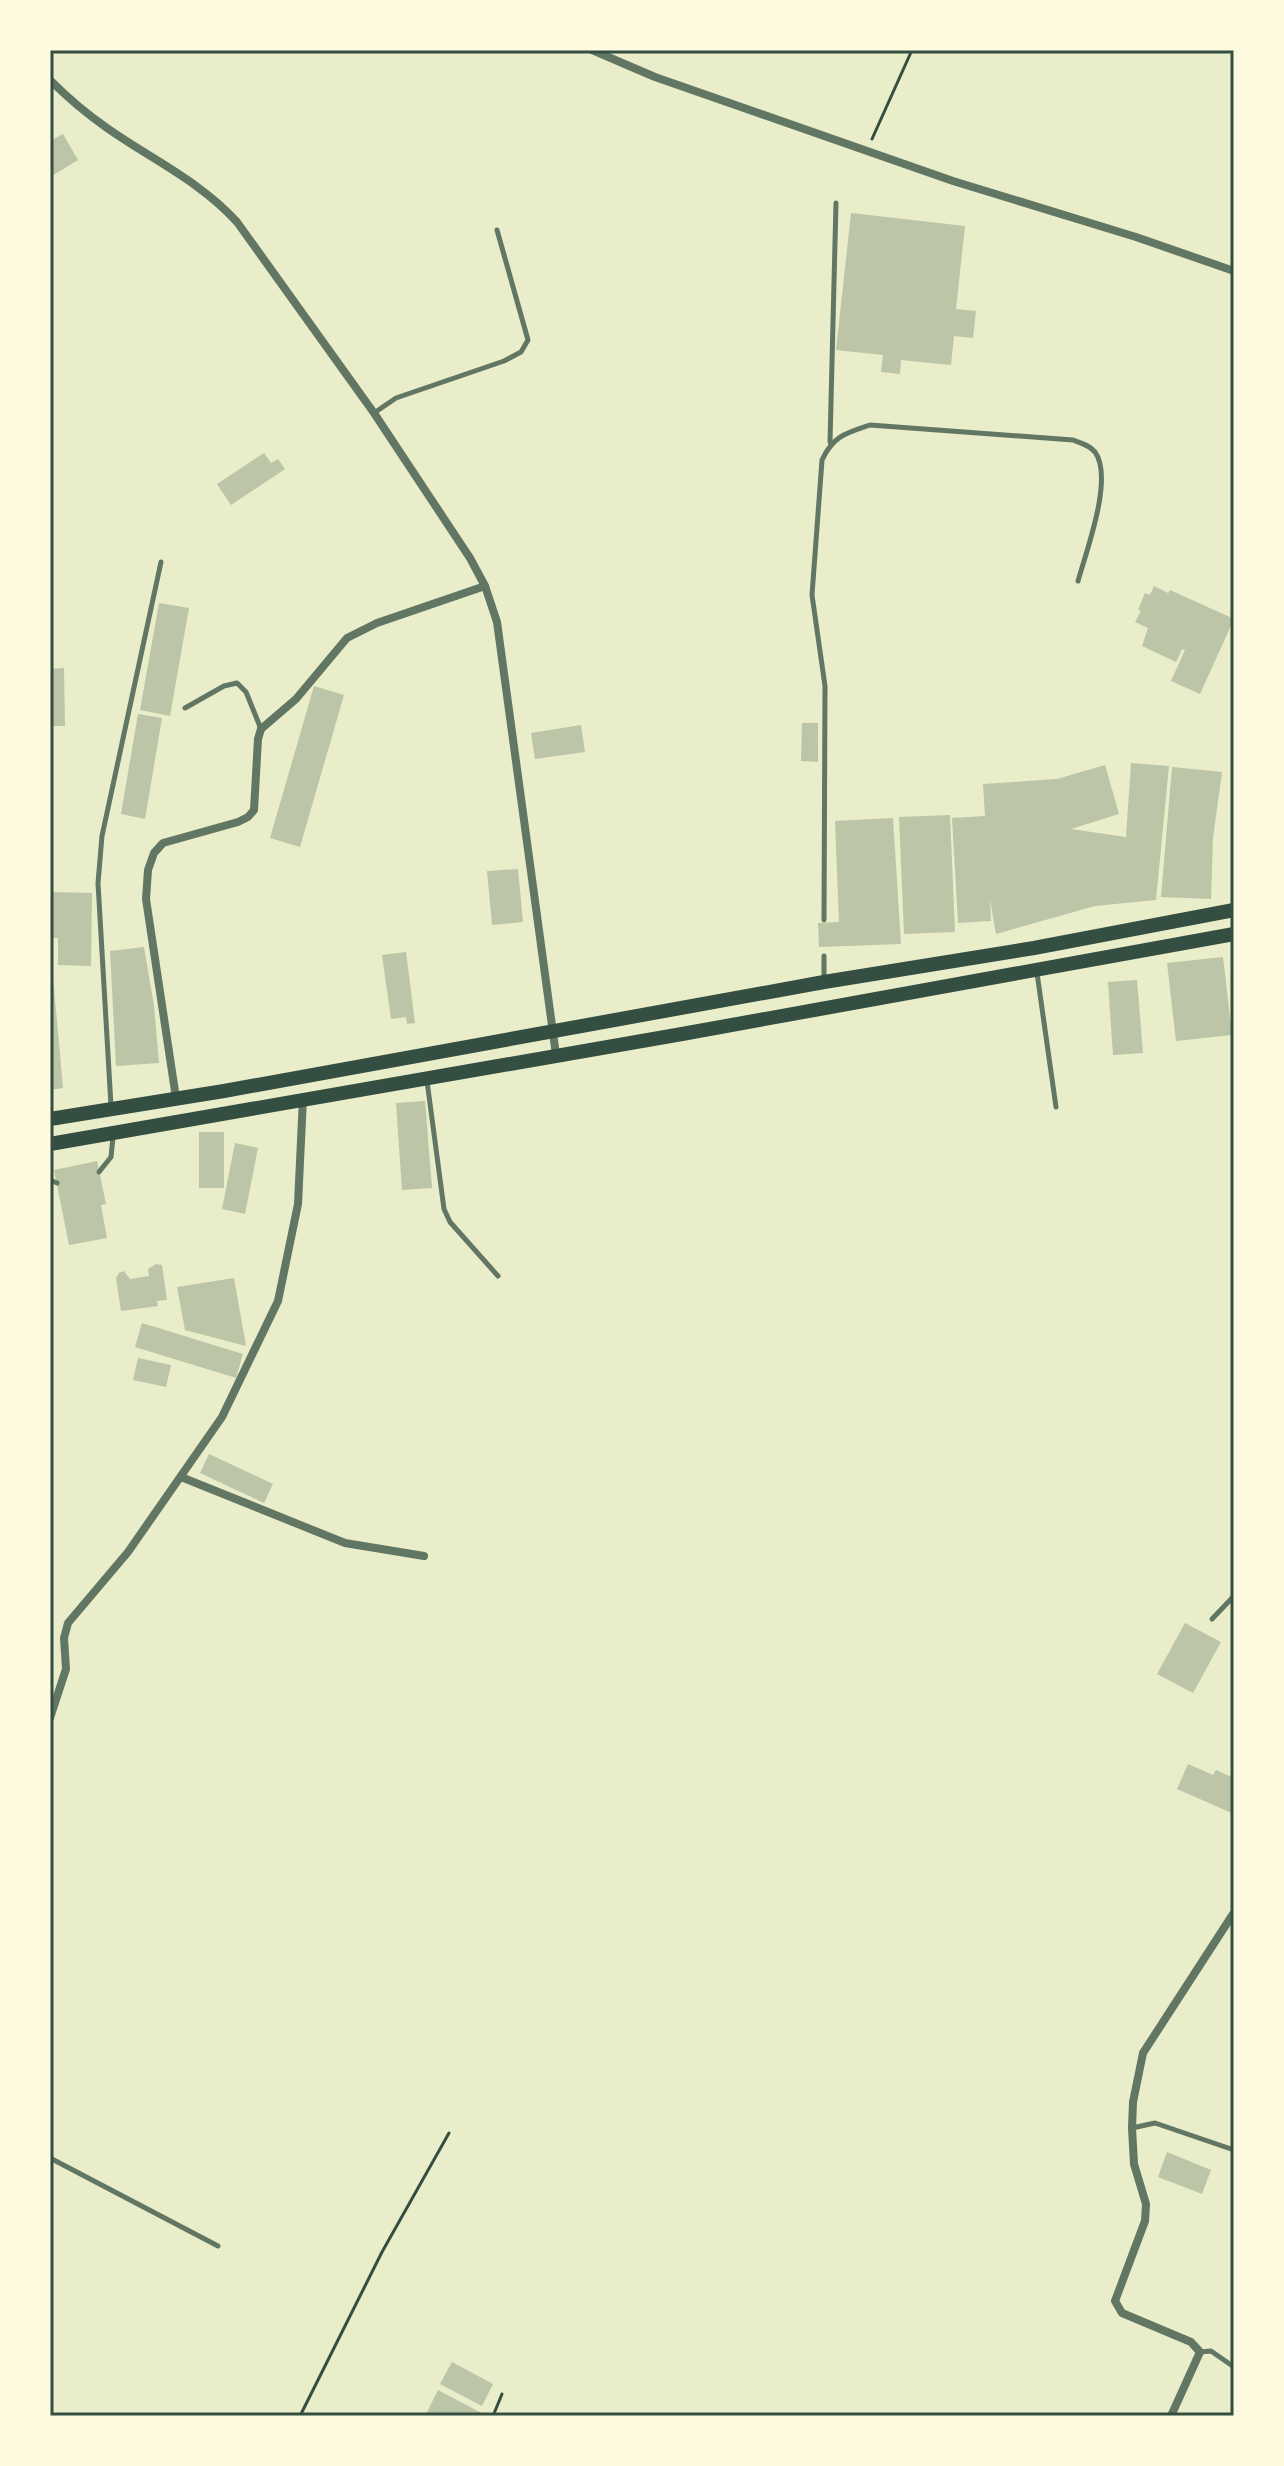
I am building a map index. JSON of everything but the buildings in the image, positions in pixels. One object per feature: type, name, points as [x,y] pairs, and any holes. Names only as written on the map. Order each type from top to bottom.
[{"type":"main road","points":[[50,1119],[824,982],[1034,948],[1234,910]]},
{"type":"main road","points":[[50,1144],[1234,934]]},
{"type":"street","points":[[592,50],[655,77],[953,181],[1136,237],[1234,271]]},
{"type":"street","points":[[50,80],[106,127],[218,201],[237,222],[374,413],[470,558],[485,586],[497,622],[556,1055]]},
{"type":"street","points":[[176,1098],[146,899],[148,870],[154,853],[163,843],[248,817],[254,810],[256,799],[261,729],[296,699],[347,638],[377,623],[485,586]]},
{"type":"street","points":[[50,1718],[66,1669],[64,1638],[68,1623],[128,1552],[222,1417],[278,1301],[298,1204],[303,1098]]},
{"type":"street","points":[[181,1477],[345,1543],[424,1556]]},
{"type":"street","points":[[1171,2416],[1200,2352],[1191,2342],[1122,2313],[1115,2306],[1145,2221],[1146,2204],[1134,2164],[1133,2102],[1143,2053],[1233,1914]]},
{"type":"lane","points":[[824,920],[825,686],[812,595],[822,460],[830,443],[836,203]]},
{"type":"lane","points":[[374,413],[396,398],[504,361],[521,352],[528,340],[497,230]]},
{"type":"lane","points":[[830,443],[870,425],[1073,440],[1086,444],[1096,454],[1100,471],[1100,506],[1078,581]]},
{"type":"lane","points":[[111,1109],[98,883],[102,836],[161,562]]},
{"type":"lane","points":[[185,708],[224,686],[237,683],[246,692],[261,729]]},
{"type":"lane","points":[[824,956],[824,982]]},
{"type":"lane","points":[[1036,968],[1056,1107]]},
{"type":"lane","points":[[427,1077],[444,1209],[450,1222],[498,1276]]},
{"type":"lane","points":[[99,1172],[111,1157],[114,1132]]},
{"type":"lane","points":[[50,1180],[57,1183]]},
{"type":"lane","points":[[1212,1619],[1234,1596]]},
{"type":"lane","points":[[1132,2128],[1155,2123],[1234,2150]]},
{"type":"lane","points":[[50,2158],[218,2246]]},
{"type":"lane","points":[[1200,2352],[1211,2351],[1234,2367]]},
{"type":"path","points":[[867,150],[912,50]]},
{"type":"path","points":[[300,2416],[382,2252],[449,2133]]},
{"type":"path","points":[[493,2416],[502,2394]]}]
